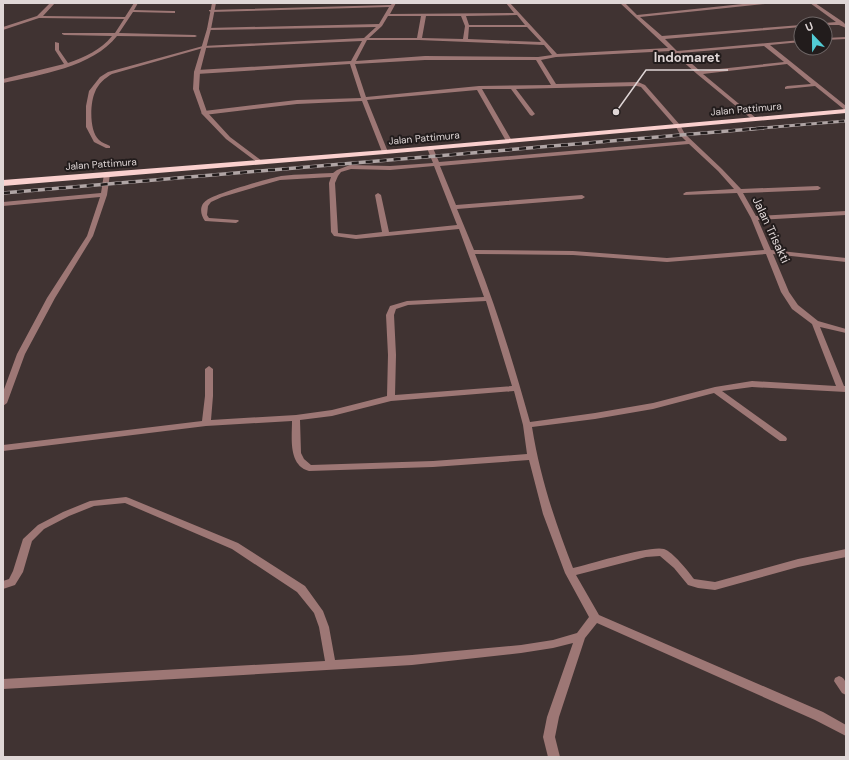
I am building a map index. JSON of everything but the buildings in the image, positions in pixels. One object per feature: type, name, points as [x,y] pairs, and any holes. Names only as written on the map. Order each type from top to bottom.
[{"type":"highway","name":"Jalan Pattimura","points":[[3,183],[385,152],[846,110]]},
{"type":"street","points":[[39,17],[53,3]]},
{"type":"street","points":[[3,81],[36,74],[101,50],[115,35],[136,3]]},
{"type":"street","points":[[214,3],[209,29],[197,72],[196,89],[204,114],[228,138],[260,162]]},
{"type":"street","points":[[508,3],[517,3]]},
{"type":"street","points":[[508,3],[527,26],[556,56]]},
{"type":"street","points":[[622,3],[699,73],[754,119]]},
{"type":"street","points":[[637,16],[765,3]]},
{"type":"street","points":[[812,3],[846,27]]},
{"type":"street","points":[[212,11],[272,6],[277,10],[394,4]]},
{"type":"street","points":[[385,152],[364,99],[352,63],[365,39],[380,25],[394,4]]},
{"type":"street","points":[[131,11],[173,12]]},
{"type":"street","points":[[419,39],[424,14]]},
{"type":"street","points":[[387,15],[517,14]]},
{"type":"street","points":[[463,15],[467,26],[465,41]]},
{"type":"street","points":[[3,30],[39,17],[127,18]]},
{"type":"street","points":[[833,23],[846,22]]},
{"type":"street","points":[[209,29],[380,25]]},
{"type":"street","points":[[467,26],[527,26]]},
{"type":"street","points":[[661,38],[793,27]]},
{"type":"street","points":[[64,34],[195,36]]},
{"type":"street","points":[[833,39],[846,38]]},
{"type":"street","points":[[108,147],[96,141],[89,127],[89,106],[92,91],[102,78],[110,73],[136,65],[204,47],[365,39],[419,39],[544,44]]},
{"type":"street","points":[[197,72],[445,58],[538,59],[556,56],[793,42]]},
{"type":"street","points":[[57,43],[57,50],[66,64]]},
{"type":"street","points":[[765,44],[846,110]]},
{"type":"street","points":[[538,59],[554,86]]},
{"type":"street","points":[[699,73],[787,63]]},
{"type":"street","name":"Jalan Trisakti","points":[[204,114],[297,102],[364,99],[479,88],[638,84],[643,86],[678,126],[683,135],[720,170],[739,191],[754,218],[785,292],[795,307],[817,328],[846,331]]},
{"type":"street","points":[[787,88],[814,84]]},
{"type":"street","points":[[512,87],[532,114]]},
{"type":"street","points":[[479,88],[509,141]]},
{"type":"street","points":[[236,221],[207,220],[204,215],[205,206],[209,201],[220,196],[280,178],[334,175],[339,171],[350,167],[390,168],[690,142]]},
{"type":"street","points":[[430,148],[488,299],[517,388],[527,425],[532,457],[548,514],[570,573],[595,618],[819,716],[846,731]]},
{"type":"street","points":[[3,403],[21,354],[29,342],[51,298],[90,236],[104,195],[107,174]]},
{"type":"street","points":[[334,175],[332,183],[334,232],[336,235],[356,237],[461,227]]},
{"type":"street","points":[[686,194],[818,188]]},
{"type":"street","points":[[3,204],[104,195]]},
{"type":"street","points":[[378,195],[386,234]]},
{"type":"street","points":[[453,207],[582,197]]},
{"type":"street","points":[[754,218],[846,214]]},
{"type":"street","points":[[470,252],[573,253],[667,260],[769,252],[846,260]]},
{"type":"street","points":[[391,398],[392,355],[390,315],[393,308],[407,303],[488,299]]},
{"type":"street","points":[[527,425],[595,416],[653,406],[735,386],[752,384],[843,389],[817,328]]},
{"type":"street","points":[[206,423],[209,396],[209,369]]},
{"type":"street","points":[[3,448],[206,423],[296,418],[332,414],[391,398],[517,388]]},
{"type":"street","points":[[718,390],[782,439]]},
{"type":"street","points":[[296,418],[297,453],[300,461],[309,468],[433,464],[532,457]]},
{"type":"street","points":[[3,585],[12,582],[18,572],[28,539],[41,527],[66,514],[93,503],[126,500],[235,546],[300,588],[318,611],[324,627],[332,665]]},
{"type":"street","points":[[570,573],[646,553],[662,552],[677,565],[691,582],[715,586],[798,563],[846,553]]},
{"type":"street","points":[[554,757],[549,737],[553,717],[580,636],[595,618]]},
{"type":"street","points":[[3,684],[412,660],[521,649],[554,644],[580,636]]},
{"type":"street","points":[[839,681],[846,690]]},
{"type":"railway","points":[[751,129],[846,121]]},
{"type":"railway","points":[[3,193],[763,128]]},
{"type":"place","name":"Indomaret","points":[[616,112]]}]
